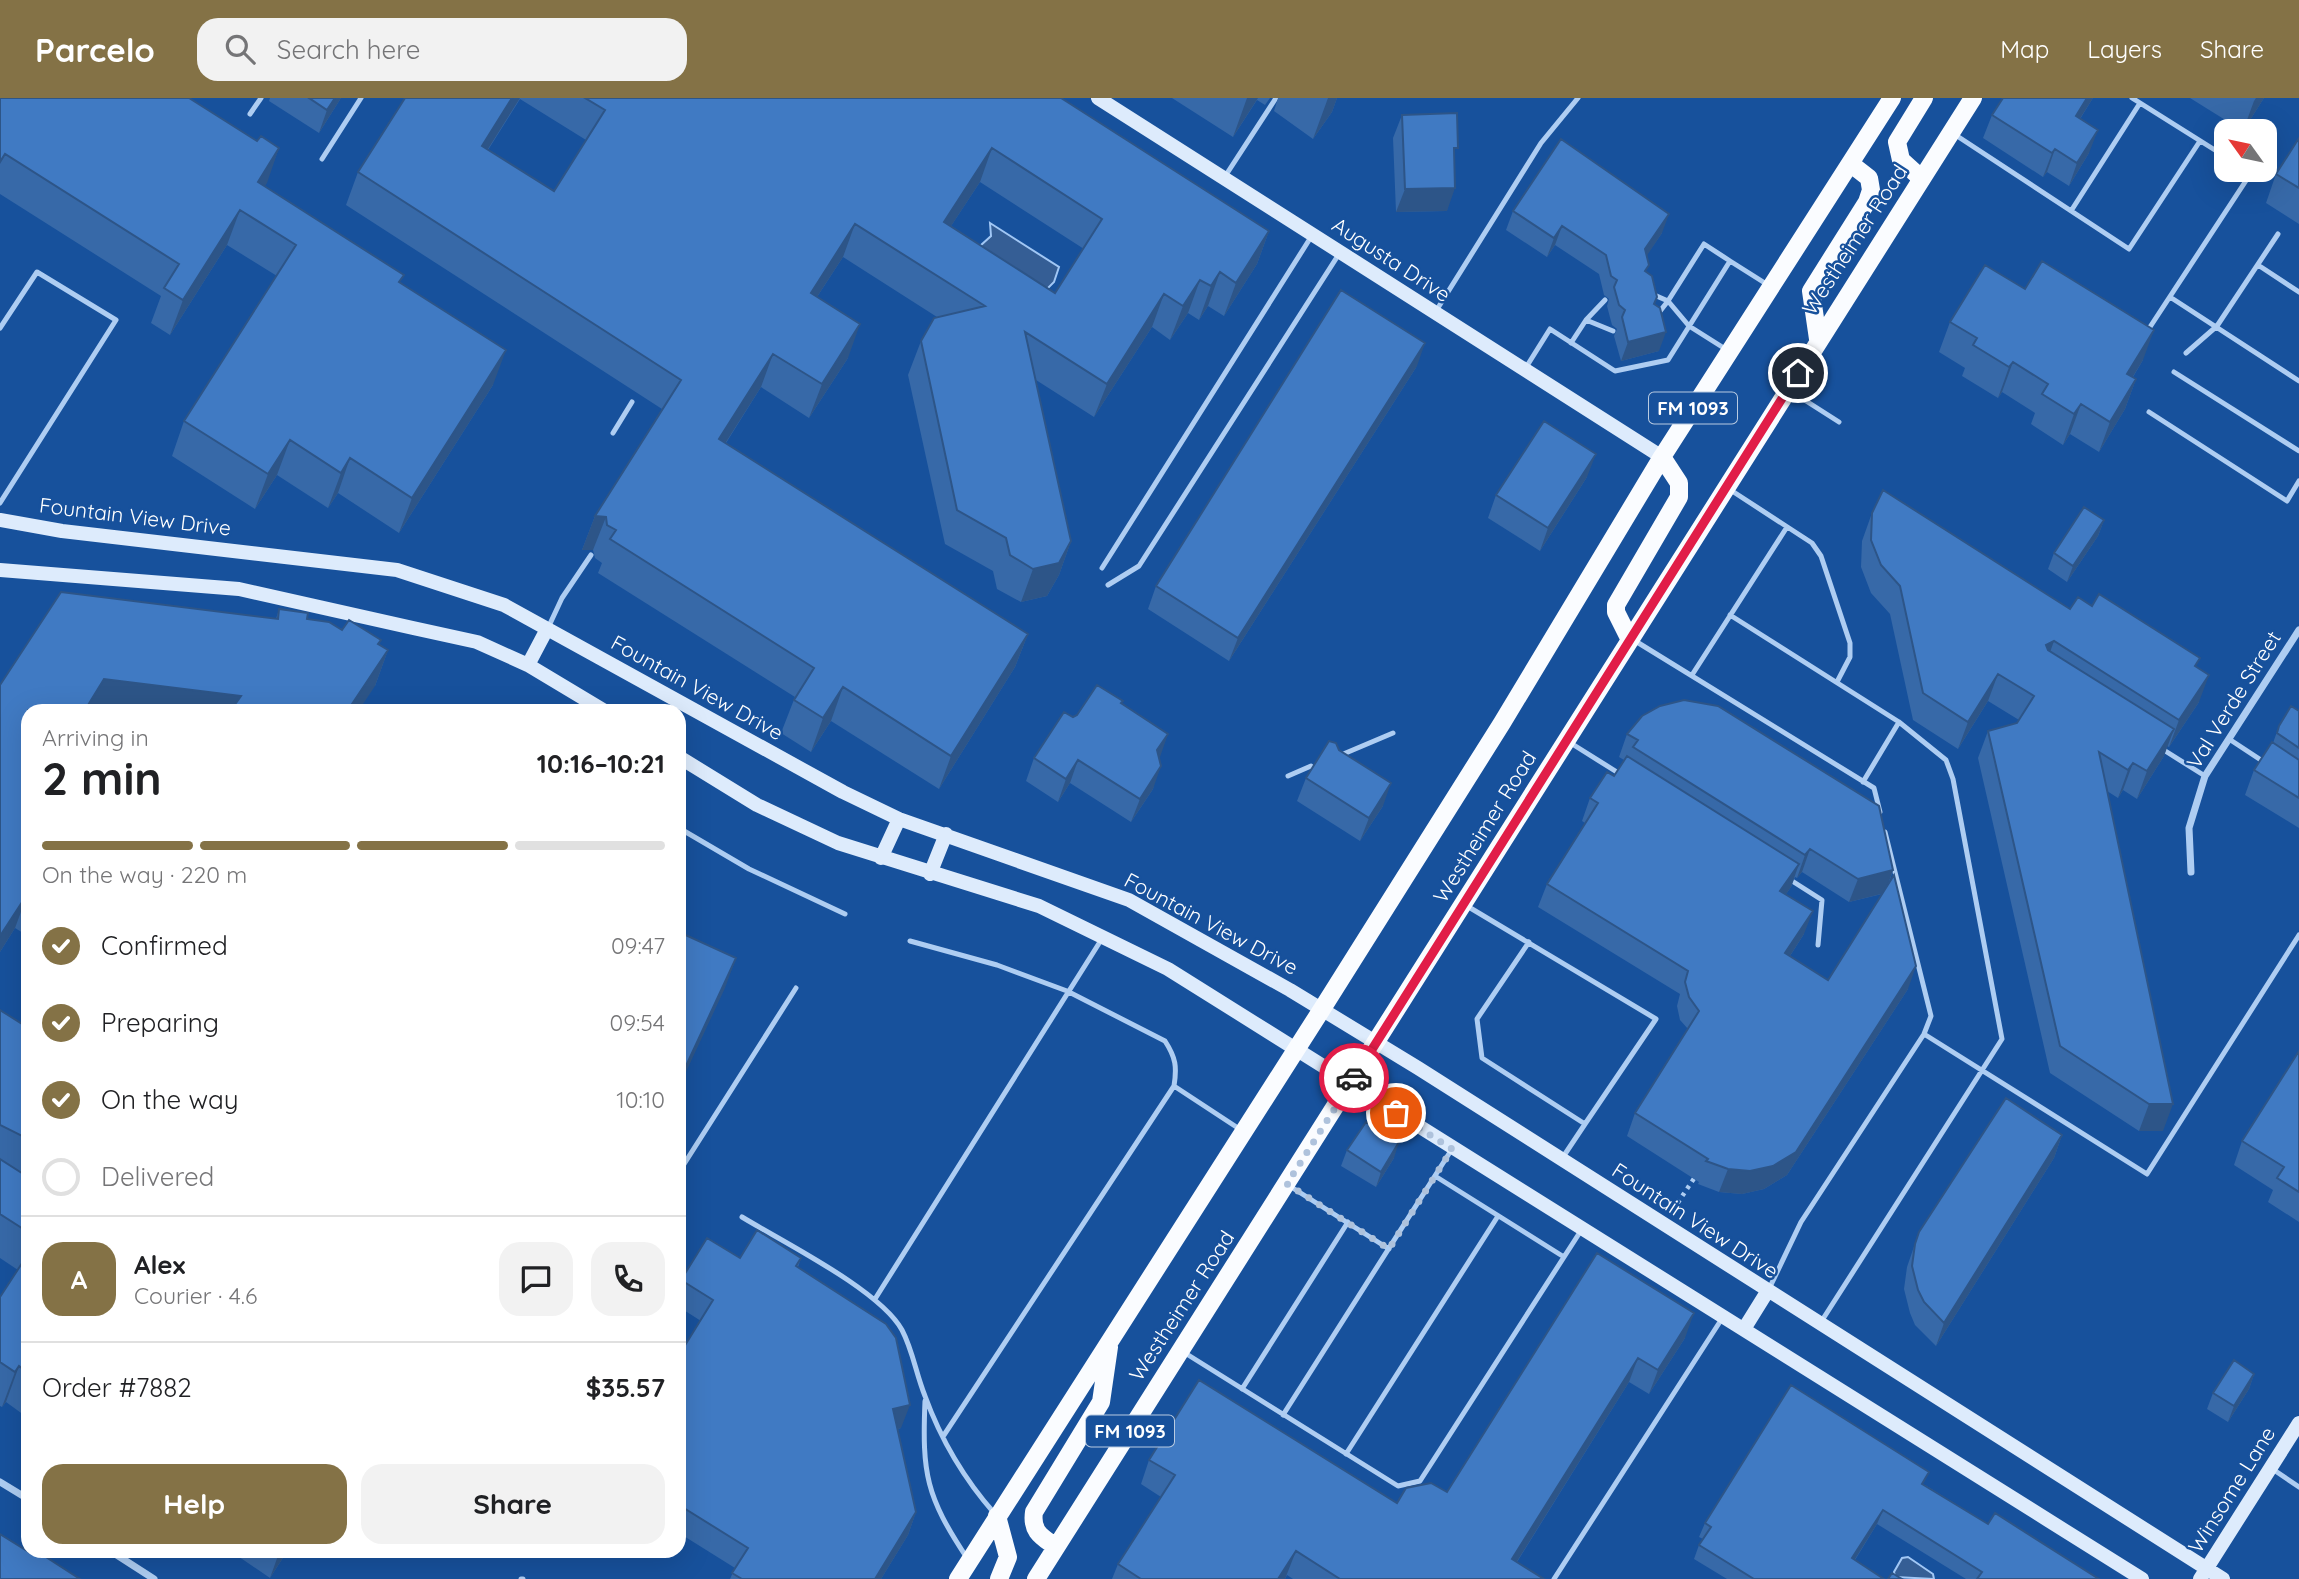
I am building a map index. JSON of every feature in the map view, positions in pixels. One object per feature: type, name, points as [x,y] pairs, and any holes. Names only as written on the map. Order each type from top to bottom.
[{"type":"main road","name":"Augusta Drive","points":[[1098,98],[1662,457]]},
{"type":"main road","name":"Westheimer Road","points":[[958,1579],[1322,1009],[1502,723],[1662,457],[1892,98]]},
{"type":"main road","points":[[1922,179],[1901,160],[1897,142],[1924,98]]},
{"type":"main road","name":"Westheimer Road","points":[[1035,1579],[1377,1043],[1629,638],[1973,98]]},
{"type":"main road","points":[[1818,340],[1811,290],[1867,202],[1871,190],[1869,178],[1851,164]]},
{"type":"main road","points":[[1629,638],[1616,612],[1616,605],[1679,497],[1679,483],[1662,457]]},
{"type":"main road","name":"Fountain View Drive","points":[[0,520],[62,531],[397,570],[504,605],[683,704]]},
{"type":"main road","points":[[0,570],[239,589],[477,642],[528,665],[593,704]]},
{"type":"main road","points":[[528,665],[547,629]]},
{"type":"main road","name":"Fountain View Drive","points":[[686,706],[842,792],[899,819],[1129,900],[1322,1009],[1819,1325],[2203,1574],[2223,1579]]},
{"type":"main road","points":[[686,761],[757,804],[838,843],[930,874],[1039,905],[1168,970],[2143,1579]]},
{"type":"main road","points":[[881,858],[899,819]]},
{"type":"main road","points":[[930,874],[946,834]]},
{"type":"main road","points":[[1744,1329],[1767,1292]]},
{"type":"main road","points":[[1056,1547],[1037,1534],[1032,1524],[1034,1512],[1101,1402],[1110,1340]]},
{"type":"main road","name":"Winsome Lane","points":[[2203,1574],[2299,1423]]},
{"type":"main road","points":[[997,1517],[1008,1557],[999,1579]]},
{"type":"street","name":"Val Verde Street","points":[[2191,872],[2189,828],[2205,776],[2296,640],[2299,630]]},
{"type":"street","points":[[0,1482],[21,1495]]},
{"type":"street","points":[[121,1558],[154,1579]]},
{"type":"lane","points":[[250,114],[261,98]]},
{"type":"lane","points":[[322,159],[360,98]]},
{"type":"lane","points":[[1224,178],[1276,98]]},
{"type":"lane","points":[[1434,314],[1541,144],[1578,98]]},
{"type":"lane","points":[[2132,98],[2214,150]]},
{"type":"lane","points":[[2071,211],[2140,103]]},
{"type":"lane","points":[[1951,132],[2129,249],[2200,141]]},
{"type":"lane","points":[[2150,327],[2245,182]]},
{"type":"lane","points":[[2186,353],[2217,326],[2278,234]]},
{"type":"lane","points":[[1102,568],[1313,235]]},
{"type":"lane","points":[[1652,322],[1704,244],[1771,287]]},
{"type":"lane","points":[[1108,585],[1139,566],[1340,252]]},
{"type":"lane","points":[[1525,369],[1550,329],[1615,371],[1668,360],[1730,261]]},
{"type":"lane","points":[[2258,265],[2299,292]]},
{"type":"lane","points":[[0,328],[37,272],[116,320],[0,503]]},
{"type":"lane","points":[[1643,289],[1668,301],[1689,326],[1730,352]]},
{"type":"lane","points":[[2170,297],[2299,381]]},
{"type":"lane","points":[[1571,343],[1586,320],[1605,300]]},
{"type":"lane","points":[[1586,320],[1613,331]]},
{"type":"lane","points":[[2174,372],[2299,451]]},
{"type":"lane","points":[[1788,390],[1839,422]]},
{"type":"lane","points":[[613,433],[632,402]]},
{"type":"lane","points":[[2149,412],[2287,501],[2299,481]]},
{"type":"lane","points":[[1727,488],[1812,543],[1821,556],[1850,643],[1850,657],[1837,682]]},
{"type":"lane","points":[[1692,675],[1787,527]]},
{"type":"lane","points":[[547,629],[562,598],[590,555]]},
{"type":"lane","points":[[1730,615],[1899,722],[1945,760],[1953,779],[2002,1039],[1819,1325]]},
{"type":"lane","points":[[1629,638],[1874,788],[1881,815]]},
{"type":"lane","points":[[1863,782],[1899,722]]},
{"type":"lane","points":[[1335,757],[1393,733]]},
{"type":"lane","points":[[2229,738],[2276,769]]},
{"type":"lane","points":[[2147,739],[2205,776]]},
{"type":"lane","points":[[1566,740],[1624,776]]},
{"type":"lane","points":[[1288,776],[1311,766]]},
{"type":"lane","points":[[1767,1292],[1801,1222],[1924,1034],[1931,1016],[1884,829]]},
{"type":"lane","points":[[686,832],[749,869],[845,914]]},
{"type":"lane","points":[[1787,878],[1822,900],[1818,945]]},
{"type":"lane","points":[[1464,904],[1656,1019],[1561,1160]]},
{"type":"lane","points":[[1924,1034],[2147,1174],[2299,935]]},
{"type":"lane","points":[[875,1299],[1103,937]]},
{"type":"lane","points":[[910,941],[997,965],[1067,991],[1165,1041],[1175,1056],[1177,1068],[1174,1086],[944,1435]]},
{"type":"lane","points":[[1529,942],[1477,1019],[1482,1058],[1585,1124]]},
{"type":"lane","points":[[686,1161],[796,988]]},
{"type":"lane","points":[[1174,1086],[1244,1132]]},
{"type":"lane","points":[[1283,1415],[1452,1149]]},
{"type":"lane","points":[[1435,1177],[1564,1257]]},
{"type":"lane","points":[[1287,1184],[1389,1249]]},
{"type":"lane","points":[[1346,1454],[1498,1216]]},
{"type":"lane","points":[[742,1217],[875,1299],[901,1329],[925,1397],[967,1481],[997,1517]]},
{"type":"lane","points":[[1242,1389],[1348,1222]]},
{"type":"lane","points":[[1180,1350],[1398,1486],[1420,1481],[1582,1228]]},
{"type":"lane","points":[[1555,1579],[1723,1316]]},
{"type":"lane","points":[[925,1397],[925,1479],[934,1506],[969,1562]]},
{"type":"lane","points":[[2271,1468],[2299,1487]]},
{"type":"path","points":[[1663,1226],[1701,1168]]},
{"type":"water","points":[[990,223],[1059,267],[1054,282],[1043,293],[980,246],[991,236]]},
{"type":"water","points":[[1908,1557],[1933,1574],[1934,1579],[1895,1577],[1894,1572],[1902,1558]]},
{"type":"building","points":[[0,98],[189,98],[257,141],[261,136],[279,148],[258,182],[404,275],[399,282],[506,350],[412,498],[350,458],[341,473],[290,440],[268,474],[184,421],[296,245],[240,210],[183,300],[164,288],[179,264],[5,154],[0,162]]},
{"type":"building","points":[[309,98],[335,98],[327,110]]},
{"type":"building","points":[[405,98],[512,98],[482,146],[554,191],[605,110],[585,98],[1061,98],[1269,231],[1236,283],[1220,272],[1211,286],[1200,280],[1183,306],[1164,294],[1107,384],[1025,332],[1071,541],[1059,563],[1033,569],[1010,555],[1006,538],[957,510],[921,341],[934,318],[985,306],[855,224],[811,293],[860,324],[822,384],[773,354],[719,439],[1028,634],[951,756],[843,687],[823,718],[794,700],[814,668],[610,539],[616,530],[607,525],[606,517],[595,516],[681,380],[358,172]],"holes":[[[992,148],[1102,219],[1055,293],[944,222]]]},
{"type":"building","points":[[2003,98],[2087,98],[2076,116],[2098,130],[2077,163],[2055,149],[2052,153],[1992,115]]},
{"type":"building","points":[[1457,113],[1455,188],[1405,189],[1402,115]]},
{"type":"building","points":[[2299,138],[2299,188],[2277,172]]},
{"type":"building","points":[[1561,139],[1669,214],[1645,249],[1649,265],[1645,271],[1652,276],[1657,297],[1654,304],[1660,308],[1666,332],[1628,342],[1622,317],[1625,310],[1619,305],[1614,287],[1617,280],[1611,276],[1606,255],[1562,226],[1554,238],[1513,211]]},
{"type":"building","points":[[2042,261],[2154,330],[2127,374],[2136,379],[2110,422],[2081,404],[2074,414],[2042,394],[2048,384],[2013,362],[2009,367],[1973,345],[1977,338],[1950,322],[1985,265],[2025,289]]},
{"type":"building","points":[[1341,290],[1425,343],[1238,638],[1156,586]]},
{"type":"building","points":[[1544,421],[1596,454],[1548,528],[1496,495]]},
{"type":"building","points":[[1883,490],[2070,609],[2078,597],[2092,606],[2099,594],[2200,658],[2195,666],[2209,675],[2179,720],[2054,641],[2046,645],[2048,650],[2174,729],[2147,771],[2133,763],[2128,770],[2099,752],[2173,1104],[2149,1104],[2060,1046],[1988,731],[2017,723],[2034,696],[1998,674],[1968,722],[1923,693],[1900,586],[1881,565],[1871,540],[1872,513]]},
{"type":"building","points":[[2084,507],[2104,520],[2073,566],[2054,553]]},
{"type":"building","points":[[61,592],[278,619],[279,609],[308,613],[307,619],[329,622],[342,630],[349,620],[381,640],[378,644],[388,650],[352,704],[235,704],[241,696],[104,679],[89,704],[21,704],[21,904],[0,936],[0,685]]},
{"type":"building","points":[[1097,685],[1168,734],[1157,750],[1161,766],[1140,799],[1078,760],[1066,779],[1034,758],[1064,712],[1073,717],[1077,715]]},
{"type":"building","points":[[1684,700],[1718,706],[1879,806],[1893,870],[1858,879],[1810,849],[1805,855],[1633,747],[1638,740],[1627,734],[1642,716],[1660,706]]},
{"type":"building","points":[[2291,706],[2299,711],[2299,748],[2277,733]]},
{"type":"building","points":[[1329,741],[1336,743],[1339,750],[1391,783],[1369,818],[1306,778]]},
{"type":"building","points":[[2272,742],[2299,760],[2299,798],[2254,770]]},
{"type":"building","points":[[1627,756],[1799,864],[1780,891],[1813,911],[1785,953],[1828,980],[1894,875],[1916,966],[1796,1152],[1773,1166],[1750,1171],[1728,1169],[1706,1161],[1708,1159],[1635,1113],[1699,1011],[1689,997],[1685,982],[1688,971],[1547,884],[1598,803],[1590,798],[1607,772],[1614,776]]},
{"type":"building","points":[[686,935],[736,958],[686,1066]]},
{"type":"building","points":[[0,1010],[21,1023],[21,1136],[0,1125]]},
{"type":"building","points":[[2299,1051],[2299,1192],[2277,1178],[2284,1167],[2242,1141]]},
{"type":"building","points":[[2006,1098],[2062,1135],[1944,1323],[1924,1302],[1918,1290],[1912,1266],[1915,1244],[1919,1232]]},
{"type":"building","points":[[1366,1122],[1399,1142],[1381,1172],[1347,1150]]},
{"type":"building","points":[[0,1159],[21,1172],[21,1228],[0,1214]]},
{"type":"building","points":[[757,1230],[801,1258],[796,1266],[886,1324],[896,1338],[910,1405],[893,1409],[916,1512],[875,1579],[742,1579],[732,1573],[748,1548],[686,1509],[686,1344],[713,1300],[686,1283],[686,1272],[707,1238],[740,1258]]},
{"type":"building","points":[[1597,1253],[1694,1313],[1658,1370],[1638,1358],[1512,1559],[1544,1579],[1340,1579],[1296,1551],[1278,1579],[1141,1579],[1118,1564],[1175,1475],[1149,1460],[1199,1380],[1397,1503],[1406,1488],[1431,1483],[1447,1492]]},
{"type":"building","points":[[21,1265],[21,1368],[19,1366],[15,1372],[0,1362],[0,1297]]},
{"type":"building","points":[[2234,1360],[2254,1374],[2234,1406],[2213,1393]]},
{"type":"building","points":[[1791,1385],[1929,1472],[1922,1484],[1988,1524],[1995,1513],[2099,1579],[1977,1579],[1982,1572],[1883,1510],[1852,1558],[1884,1579],[1754,1579],[1699,1545],[1711,1527],[1705,1523]]},
{"type":"building","points":[[0,1534],[21,1547],[21,1558],[47,1558],[80,1579],[0,1579]]},
{"type":"building","points":[[1892,1573],[1902,1579],[1888,1579]]},
{"type":"way so far","points":[[1354,1078],[1287,1184],[1389,1249],[1452,1149],[1396,1113]]},
{"type":"route","points":[[1354,1078],[1798,373]]}]
